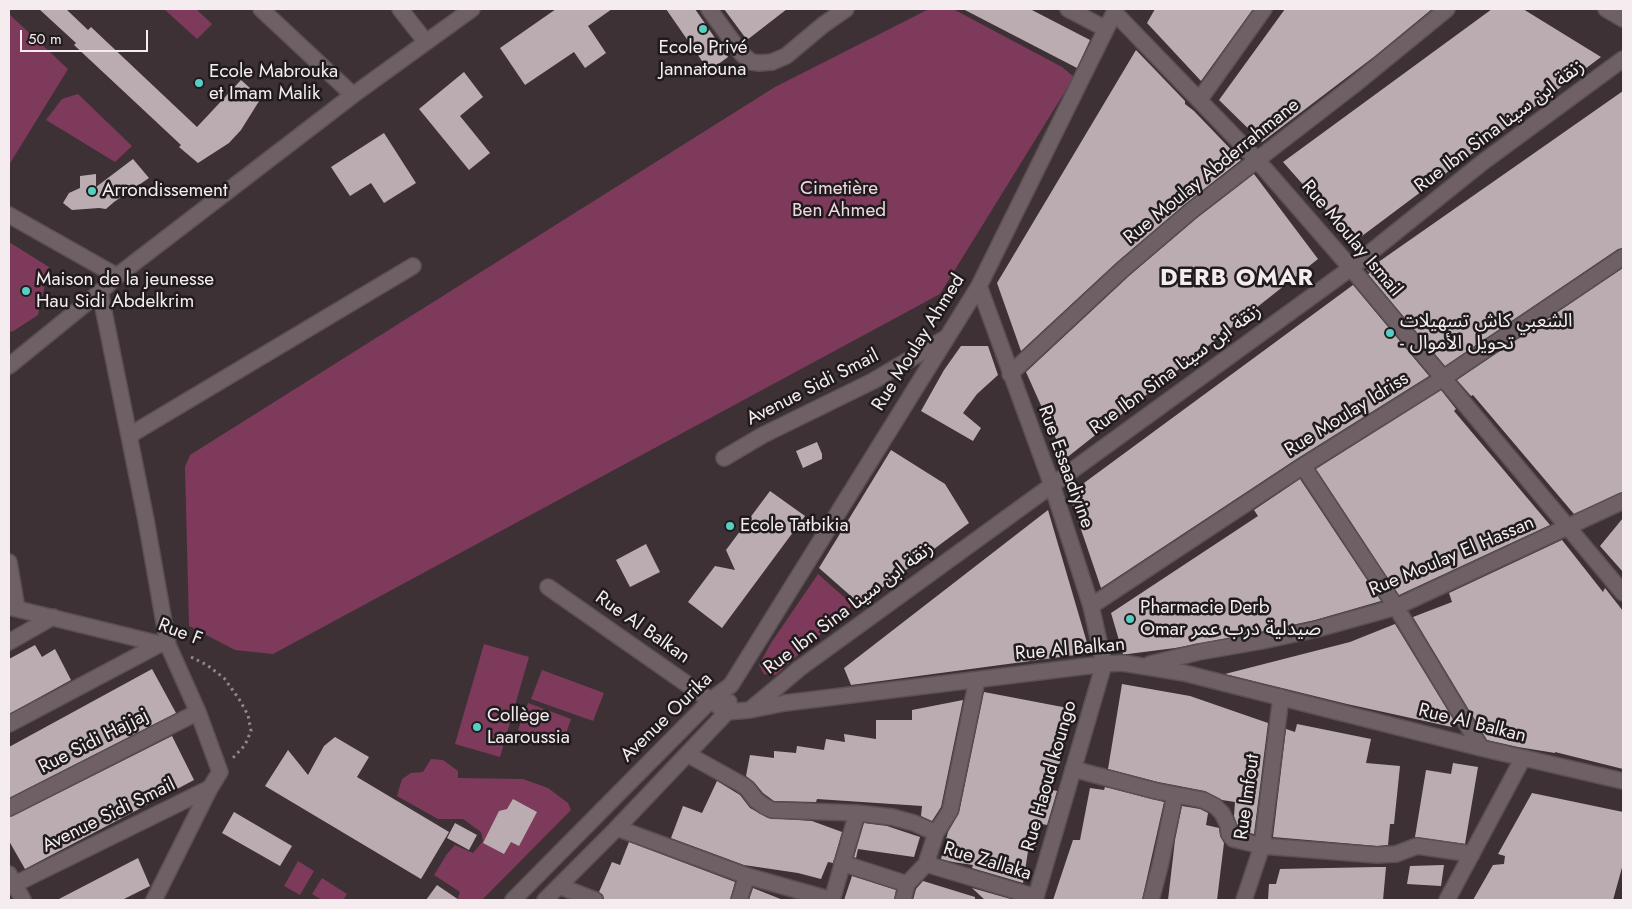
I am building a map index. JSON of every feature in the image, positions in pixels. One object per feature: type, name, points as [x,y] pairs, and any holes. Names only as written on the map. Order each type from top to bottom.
[{"type":"street","points":[[261,9],[353,95]]},
{"type":"street","points":[[400,9],[426,42]]},
{"type":"street","points":[[9,366],[117,276],[353,95],[472,9]]},
{"type":"street","points":[[709,9],[741,53],[751,62],[759,63],[772,62],[786,56],[823,25],[846,9]]},
{"type":"street","points":[[1068,9],[1106,29]]},
{"type":"street","points":[[1200,99],[1264,9]]},
{"type":"street","name":"Rue Moulay Abderrahmane","points":[[1010,374],[1123,269],[1191,212],[1354,85],[1447,9]]},
{"type":"street","points":[[1606,9],[1623,19]]},
{"type":"street","name":"Rue Moulay Ahmed","points":[[731,686],[979,286],[1115,11]]},
{"type":"street","name":"Rue Moulay Ismail","points":[[1115,11],[1257,160],[1351,268],[1623,593]]},
{"type":"street","name":"Rue Ibn Sina زنقة ابن سينا","points":[[750,710],[800,668],[1351,268],[1483,162],[1623,59]]},
{"type":"street","points":[[9,215],[117,276]]},
{"type":"street","name":"Rue Moulay Idriss","points":[[1091,606],[1303,466],[1442,379],[1623,258]]},
{"type":"street","points":[[130,435],[413,266]]},
{"type":"street","name":"Rue Essaadiyine","points":[[979,286],[1052,485],[1091,606],[1104,664]]},
{"type":"street","points":[[100,292],[130,435],[164,645],[198,712],[220,772],[210,788],[154,900]]},
{"type":"street","name":"Avenue Sidi Smail","points":[[724,458],[762,435],[873,381],[946,338]]},
{"type":"street","points":[[1303,466],[1396,607],[1481,748]]},
{"type":"street","name":"Rue Moulay El Hassan","points":[[1144,665],[1199,652],[1317,629],[1396,607],[1569,528],[1623,501]]},
{"type":"street","points":[[9,562],[13,608]]},
{"type":"street","name":"Rue Al Balkan","points":[[548,587],[728,712],[785,703],[1123,663],[1184,673],[1623,782]]},
{"type":"street","name":"Rue F","points":[[13,608],[164,645]]},
{"type":"street","points":[[9,642],[53,617]]},
{"type":"street","points":[[9,724],[164,645]]},
{"type":"street","name":"Rue Haoud koungo","points":[[1036,899],[1104,664]]},
{"type":"street","points":[[902,900],[908,884],[926,864],[936,833],[950,811],[977,680]]},
{"type":"street","name":"Avenue Ourika","points":[[513,900],[711,700],[731,686]]},
{"type":"street","name":"Avenue Ourika","points":[[545,900],[728,712],[731,686]]},
{"type":"street","name":"Rue Imfout","points":[[1244,900],[1262,846],[1281,697]]},
{"type":"street","name":"Rue Sidi Hajjaj","points":[[9,808],[198,712]]},
{"type":"street","points":[[687,754],[741,784],[747,788],[756,800],[772,810],[857,813],[892,817],[914,823],[936,833]]},
{"type":"street","points":[[1447,900],[1523,758]]},
{"type":"street","points":[[1073,769],[1156,791],[1209,802],[1226,818],[1229,834],[1233,839],[1262,846],[1377,855],[1396,854],[1417,846],[1472,854]]},
{"type":"street","name":"Avenue Sidi Smail","points":[[11,882],[210,788]]},
{"type":"street","points":[[1151,900],[1175,795]]},
{"type":"street","points":[[617,828],[747,876],[832,900],[857,813]]},
{"type":"street","points":[[842,863],[908,884]]},
{"type":"street","name":"Rue Zallaka","points":[[926,864],[1036,899]]},
{"type":"street","points":[[740,900],[747,876]]},
{"type":"street","points":[[11,882],[23,900]]},
{"type":"street","points":[[559,886],[595,900]]},
{"type":"path","name":"Rue F","points":[[164,645],[208,665],[224,678],[248,715],[250,731],[245,745],[220,772]]},
{"type":"green space","points":[[164,9],[196,9],[212,24],[197,39]]},
{"type":"green space","name":"Cimetière Ben Ahmed","points":[[929,9],[953,9],[1062,67],[1074,77],[940,294],[273,654],[235,650],[189,626],[185,467],[190,455],[775,87]]},
{"type":"green space","points":[[9,14],[68,69],[9,165]]},
{"type":"green space","points":[[78,94],[132,146],[115,162],[46,120],[62,99]]},
{"type":"green space","name":"Maison de la jeunesse Hau Sidi Abdelkrim","points":[[9,242],[49,267],[38,315],[12,332],[9,330]]},
{"type":"green space","points":[[818,574],[853,605],[776,675],[764,674],[759,665],[771,643]]},
{"type":"green space","points":[[484,644],[529,657],[500,757],[455,744]]},
{"type":"green space","points":[[542,670],[604,693],[593,721],[531,699]]},
{"type":"green space","points":[[528,703],[571,719],[562,745],[518,730]]},
{"type":"green space","points":[[431,759],[443,760],[458,771],[458,778],[523,779],[548,788],[568,803],[571,810],[482,900],[457,900],[460,892],[434,875],[455,845],[473,853],[483,841],[481,832],[463,819],[438,819],[397,796],[402,779],[411,773],[423,772]]},
{"type":"green space","points":[[298,861],[314,871],[300,895],[284,886]]},
{"type":"green space","points":[[322,878],[347,894],[343,900],[322,900],[312,894]]},
{"type":"building","points":[[39,9],[66,9],[88,30],[91,27],[197,127],[241,80],[261,98],[241,130],[229,143],[198,163],[179,147],[181,145],[74,45],[76,43]]},
{"type":"building","points":[[556,9],[612,9],[588,26],[606,53],[585,68],[574,52],[525,85],[500,48]]},
{"type":"building","points":[[666,9],[695,9],[728,57],[709,71]]},
{"type":"building","points":[[724,9],[787,9],[747,40]]},
{"type":"building","points":[[963,9],[1030,9],[1090,40],[1077,68]]},
{"type":"building","points":[[1155,9],[1253,9],[1201,81],[1147,23]]},
{"type":"building","points":[[1285,9],[1432,9],[1375,56],[1262,142],[1219,100]]},
{"type":"building","points":[[1492,9],[1523,9],[1601,57],[1354,242],[1283,162]]},
{"type":"building","points":[[1136,50],[1185,101],[1185,104],[1241,160],[1185,204],[1117,262],[1021,351],[997,283]]},
{"type":"building","points":[[464,72],[483,97],[460,116],[490,153],[469,170],[419,109]]},
{"type":"building","points":[[1623,91],[1623,248],[1618,249],[1445,366],[1368,274],[1370,273],[1367,270]]},
{"type":"building","points":[[384,133],[416,183],[384,203],[371,183],[350,196],[331,167]]},
{"type":"building","points":[[133,159],[149,178],[106,209],[72,210],[63,203],[69,193],[80,188],[80,176],[96,174],[96,187]]},
{"type":"building","points":[[1254,174],[1318,259],[1065,459],[1026,372],[1129,276],[1197,218]]},
{"type":"building","points":[[1623,268],[1623,492],[1574,514],[1473,395],[1471,396],[1457,380]]},
{"type":"building","points":[[1353,285],[1429,376],[1298,458],[1101,588],[1069,494]]},
{"type":"building","points":[[961,346],[988,346],[998,375],[977,394],[963,413],[981,428],[973,441],[921,411],[944,370]]},
{"type":"building","points":[[1441,390],[1456,409],[1454,411],[1550,525],[1399,595],[1316,469]]},
{"type":"building","points":[[817,442],[822,459],[803,468],[796,451]]},
{"type":"building","points":[[891,450],[945,484],[969,523],[860,604],[819,568]]},
{"type":"building","points":[[1300,479],[1381,601],[1315,620],[1260,632],[1175,648],[1123,654],[1111,613],[1258,516],[1254,510]]},
{"type":"building","points":[[770,491],[805,516],[722,628],[688,602],[715,566],[735,570],[726,550]]},
{"type":"building","points":[[1048,510],[1090,653],[851,685],[844,668]]},
{"type":"building","points":[[1623,518],[1623,572],[1600,546]]},
{"type":"building","points":[[1562,540],[1603,592],[1605,588],[1623,611],[1623,769],[1555,752],[1518,747],[1487,740],[1413,617],[1452,602],[1449,593]]},
{"type":"building","points":[[646,544],[660,572],[630,587],[616,560]]},
{"type":"building","points":[[1395,624],[1453,719],[1452,727],[1225,674],[1350,642]]},
{"type":"building","points":[[35,645],[42,657],[55,649],[71,680],[9,714],[9,659]]},
{"type":"building","points":[[152,669],[176,713],[9,798],[9,747]]},
{"type":"building","points":[[1122,684],[1190,696],[1268,723],[1254,834],[1238,830],[1234,816],[1235,802],[1222,800],[1205,791],[1158,782],[1108,769]]},
{"type":"building","points":[[984,692],[1073,709],[1068,735],[1062,747],[1060,763],[1054,767],[1048,789],[1057,791],[1047,825],[1042,824],[1036,847],[1029,845],[1023,883],[972,868],[973,865],[941,859],[948,832],[959,813]]},
{"type":"building","points":[[963,700],[941,807],[932,821],[921,816],[922,806],[817,799],[816,802],[774,801],[746,776],[750,755],[774,758],[774,751],[796,753],[797,746],[824,750],[826,739],[845,742],[844,734],[876,739],[876,720],[912,720],[912,710]]},
{"type":"building","points":[[1297,724],[1371,739],[1366,763],[1400,766],[1394,824],[1390,824],[1388,845],[1377,846],[1273,837],[1286,729],[1295,732]]},
{"type":"building","points":[[172,736],[194,780],[25,869],[9,841],[9,817]]},
{"type":"building","points":[[335,737],[369,757],[357,777],[449,832],[421,879],[265,786],[288,750],[308,775],[324,746]]},
{"type":"building","points":[[1453,763],[1478,767],[1465,844],[1415,837],[1426,770],[1451,774]]},
{"type":"building","points":[[717,781],[740,795],[750,808],[768,818],[812,821],[842,832],[833,863],[828,862],[821,879],[798,873],[744,865],[671,838],[683,806],[702,813]]},
{"type":"building","points":[[1105,787],[1164,802],[1142,900],[1053,900],[1073,840],[1080,840],[1090,788],[1104,790]]},
{"type":"building","points":[[1532,793],[1623,812],[1623,864],[1613,900],[1473,900],[1493,865],[1504,864],[1505,856],[1498,854]]},
{"type":"building","points":[[513,799],[537,812],[519,846],[511,842],[504,854],[483,843],[499,811],[507,809]]},
{"type":"building","points":[[1182,806],[1200,809],[1208,813],[1206,825],[1219,828],[1220,836],[1224,843],[1217,900],[1168,900],[1175,840]]},
{"type":"building","points":[[234,812],[292,846],[280,866],[222,833]]},
{"type":"building","points":[[455,823],[477,835],[469,850],[447,838]]},
{"type":"building","points":[[864,823],[887,826],[920,837],[914,857],[858,849],[856,858],[854,857]]},
{"type":"building","points":[[629,842],[735,882],[730,900],[604,899],[603,895],[599,892],[612,862],[620,865]]},
{"type":"building","points":[[138,858],[150,886],[122,900],[57,900]]},
{"type":"building","points":[[1444,865],[1441,886],[1407,884],[1410,866]]},
{"type":"building","points":[[1386,867],[1383,900],[1268,900],[1269,884],[1276,884],[1280,869]]},
{"type":"building","points":[[852,876],[896,890],[894,900],[844,900]]},
{"type":"building","points":[[923,881],[975,897],[975,900],[913,900],[916,889]]},
{"type":"building","points":[[437,885],[459,900],[426,900]]},
{"type":"building","points":[[753,888],[783,900],[749,900]]},
{"type":"building","points":[[972,888],[1014,900],[985,900]]},
{"type":"place","name":"Ecole Privé Jannatouna","points":[[703,29]]},
{"type":"place","name":"Ecole Mabrouka et Imam Malik","points":[[199,83]]},
{"type":"place","name":"Arrondissement","points":[[92,191]]},
{"type":"place","name":"Maison de la jeunesse Hau Sidi Abdelkrim","points":[[26,291]]},
{"type":"place","name":"الشعبي كاش تسهيلات - تحويل الأموال","points":[[1390,333]]},
{"type":"place","name":"Ecole Tatbikia","points":[[730,526]]},
{"type":"place","name":"Pharmacie Derb Omar صيدلية درب عمر","points":[[1130,619]]},
{"type":"place","name":"Collège Laaroussia","points":[[477,727]]},
{"type":"district","name":"DERB OMAR","points":[[1237,279]]}]
